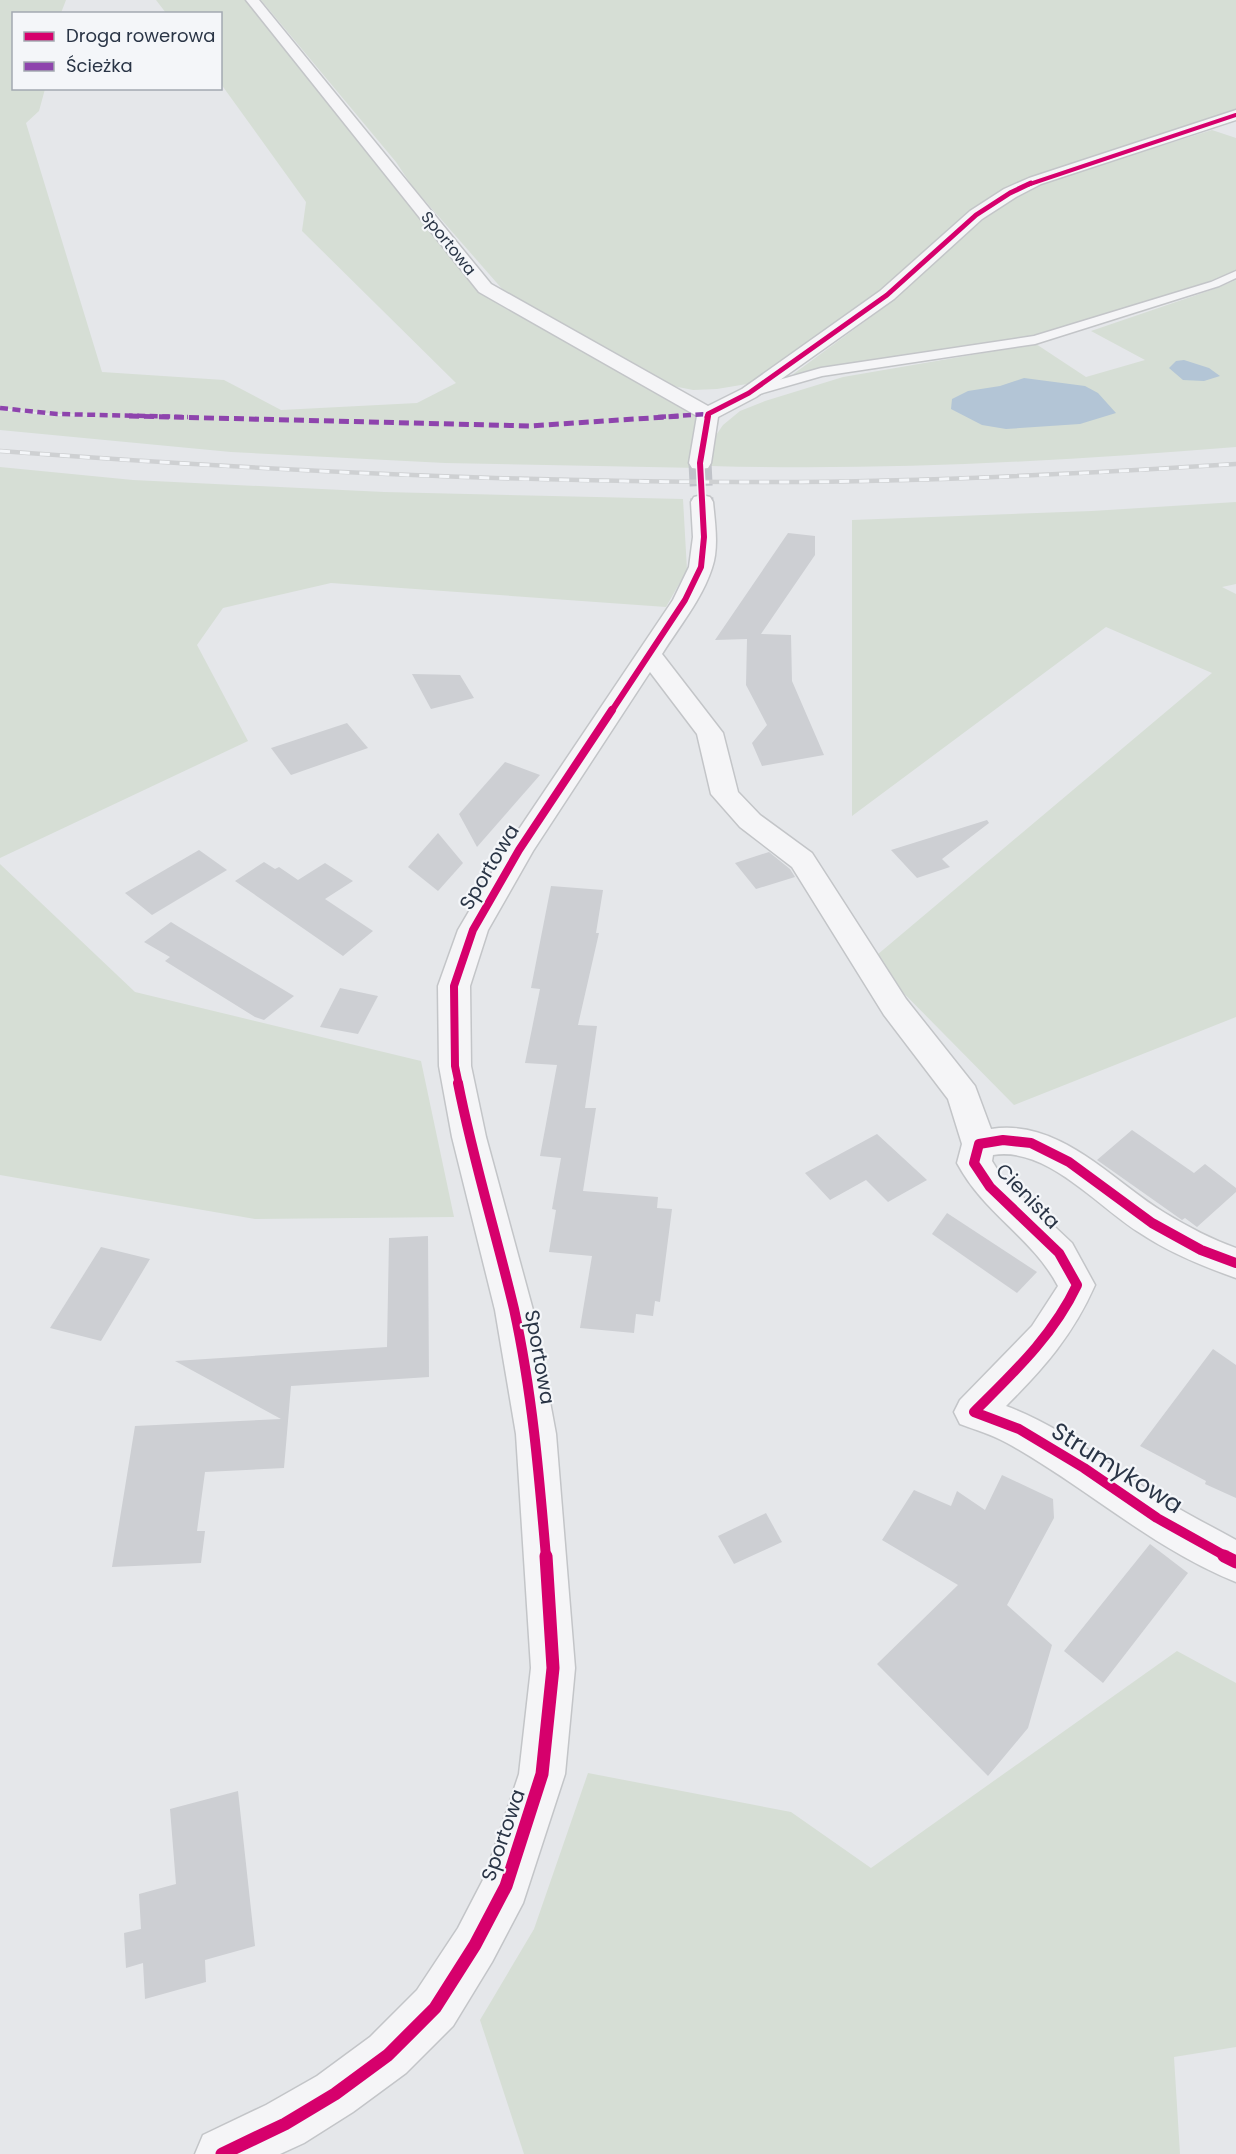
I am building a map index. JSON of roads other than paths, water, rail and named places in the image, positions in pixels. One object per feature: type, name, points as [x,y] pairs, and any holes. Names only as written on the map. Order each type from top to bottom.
[{"type":"street","name":"Sportowa","points":[[252,0],[485,288],[708,414]]},
{"type":"street","points":[[700,463],[708,414],[749,393],[887,295],[976,215],[1010,193],[1035,181],[1236,115]]},
{"type":"street","name":"Sportowa","points":[[222,2154],[285,2124],[335,2094],[388,2055],[435,2008],[475,1945],[506,1886],[543,1774],[553,1668],[536,1434],[514,1310],[469,1137],[455,1066],[454,986],[473,930],[519,850],[686,600],[701,567],[704,537],[702,502]]},
{"type":"street","name":"Cienista","points":[[649,654],[710,733],[725,794],[750,821],[802,860],[895,1007],[963,1095],[979,1144],[974,1163],[990,1187],[1059,1253],[1077,1285],[1068,1309],[1042,1342],[974,1412]]},
{"type":"street","name":"Cienista","points":[[979,1144],[1004,1140],[1030,1143],[1069,1162],[1152,1223],[1201,1250],[1236,1263]]},
{"type":"street","name":"Strumykowa","points":[[974,1412],[1018,1429],[1084,1468],[1157,1518],[1236,1562]]},
{"type":"lane","points":[[749,393],[821,372],[1035,340],[1215,284],[1236,274]]},
{"type":"water","points":[[1184,360],[1209,368],[1220,376],[1204,381],[1183,380],[1169,368],[1176,361]]},
{"type":"water","points":[[1024,378],[1085,386],[1098,393],[1116,413],[1080,424],[1006,429],[982,425],[951,409],[952,399],[968,391],[1000,386]]},
{"type":"tunnel","points":[[700,463],[702,502]]},
{"type":"railway","points":[[0,451],[385,474],[674,482],[945,479],[1236,464]]}]
